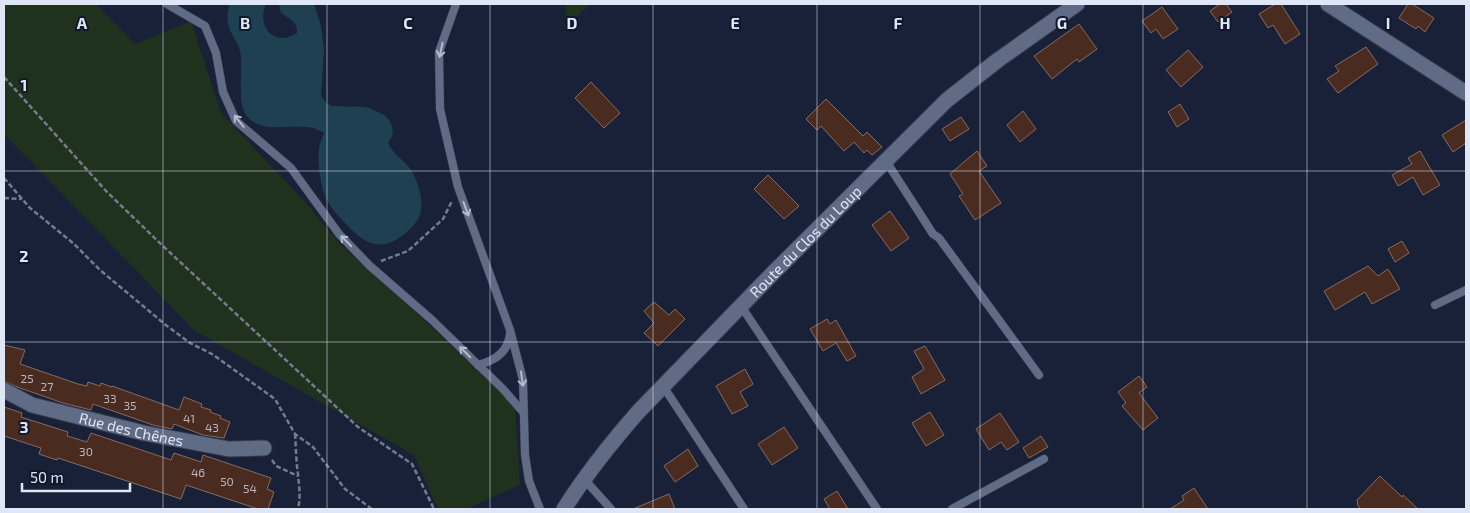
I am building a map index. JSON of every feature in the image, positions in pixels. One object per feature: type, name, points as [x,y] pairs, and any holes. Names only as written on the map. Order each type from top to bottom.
[{"type":"street","name":"Route du Clos du Loup","points":[[564,509],[584,478],[611,443],[663,386],[947,100],[998,60],[1077,4]]},
{"type":"street","points":[[1328,4],[1466,93]]},
{"type":"street","name":"Rue des Chênes","points":[[4,390],[32,405],[144,433],[229,449],[264,448]]},
{"type":"lane","points":[[166,4],[204,26],[216,53],[223,92],[236,121],[291,168],[339,234],[370,266],[432,320],[504,389],[523,412]]},
{"type":"lane","points":[[456,4],[439,52],[440,108],[458,187],[510,330],[523,380],[525,455],[529,481],[540,509]]},
{"type":"lane","points":[[886,161],[933,234],[939,238],[1039,375]]},
{"type":"lane","points":[[1435,305],[1466,290]]},
{"type":"lane","points":[[741,306],[877,509]]},
{"type":"lane","points":[[478,365],[498,357],[504,351],[509,340],[510,330]]},
{"type":"lane","points":[[663,386],[744,509]]},
{"type":"lane","points":[[952,509],[1044,459]]},
{"type":"lane","points":[[584,478],[611,509]]},
{"type":"path","points":[[4,77],[106,190],[164,247],[358,427],[412,464],[434,509]]},
{"type":"path","points":[[4,178],[30,208],[73,243],[100,270],[167,326],[190,343],[212,354],[275,399],[295,434],[313,447],[346,489],[372,509]]},
{"type":"path","points":[[370,266],[408,251],[443,219],[458,187]]},
{"type":"path","points":[[4,198],[22,199]]},
{"type":"path","points":[[295,434],[301,498],[298,509]]},
{"type":"path","points":[[264,448],[276,466],[298,476]]},
{"type":"green space","points":[[4,4],[96,4],[135,44],[191,21],[221,113],[305,202],[339,243],[406,303],[515,406],[520,485],[466,509],[438,509],[414,455],[195,331],[4,134]]},
{"type":"green space","points":[[565,4],[590,4],[567,26]]},
{"type":"water","points":[[229,4],[266,4],[263,20],[265,27],[274,36],[281,38],[297,33],[297,29],[293,21],[281,13],[279,4],[314,4],[321,26],[324,50],[321,95],[326,103],[332,106],[367,107],[384,115],[390,121],[393,134],[388,143],[410,169],[421,197],[421,212],[415,224],[408,231],[389,243],[381,244],[373,244],[358,236],[339,217],[323,191],[320,176],[319,149],[324,133],[306,127],[269,127],[256,124],[248,118],[243,109],[241,99],[241,53],[228,23]]},
{"type":"building","points":[[1220,4],[1226,4],[1232,12],[1218,22],[1210,11]]},
{"type":"building","points":[[1275,4],[1281,4],[1300,34],[1285,44],[1273,25],[1268,28],[1259,14]]},
{"type":"building","points":[[1408,4],[1412,4],[1434,18],[1425,32],[1418,26],[1416,29],[1399,18]]},
{"type":"building","points":[[1162,7],[1178,29],[1163,39],[1156,29],[1151,33],[1142,21]]},
{"type":"building","points":[[1079,24],[1097,49],[1079,62],[1077,59],[1052,79],[1034,56]]},
{"type":"building","points":[[1366,47],[1378,64],[1338,93],[1327,79],[1339,71],[1335,66]]},
{"type":"building","points":[[1188,50],[1203,67],[1181,87],[1166,70]]},
{"type":"building","points":[[591,82],[620,113],[604,128],[575,98]]},
{"type":"building","points":[[826,99],[863,136],[867,132],[882,147],[872,155],[867,150],[864,153],[854,142],[844,151],[821,126],[817,130],[806,119]]},
{"type":"building","points":[[1180,104],[1189,119],[1177,127],[1168,112]]},
{"type":"building","points":[[1023,111],[1036,129],[1020,142],[1007,125]]},
{"type":"building","points":[[961,117],[969,129],[950,141],[942,129]]},
{"type":"building","points":[[1466,120],[1466,143],[1453,152],[1442,135]]},
{"type":"building","points":[[977,151],[987,166],[979,171],[1001,203],[975,220],[959,196],[963,194],[950,174]]},
{"type":"building","points":[[1420,151],[1440,185],[1423,195],[1413,177],[1398,186],[1392,175],[1412,164],[1408,158]]},
{"type":"building","points":[[768,175],[799,206],[784,219],[754,189]]},
{"type":"building","points":[[890,211],[909,238],[891,251],[872,225]]},
{"type":"building","points":[[1402,241],[1409,253],[1395,262],[1388,249]]},
{"type":"building","points":[[1368,266],[1378,276],[1388,269],[1400,289],[1372,304],[1365,292],[1335,310],[1324,291]]},
{"type":"building","points":[[654,302],[669,315],[675,309],[685,319],[658,346],[644,333],[654,323],[644,311]]},
{"type":"building","points":[[827,319],[830,324],[836,320],[856,356],[847,361],[836,343],[823,351],[810,329]]},
{"type":"building","points":[[4,345],[25,350],[20,364],[78,384],[87,386],[88,382],[100,386],[101,383],[179,410],[184,397],[202,404],[201,407],[211,410],[210,412],[230,422],[224,438],[203,435],[174,424],[172,429],[153,425],[93,404],[91,410],[63,403],[20,388],[4,381]]},
{"type":"building","points":[[925,346],[945,380],[921,394],[912,377],[924,369],[914,351]]},
{"type":"building","points":[[745,369],[753,384],[740,392],[748,406],[732,414],[716,386]]},
{"type":"building","points":[[1139,376],[1147,387],[1139,393],[1158,418],[1143,430],[1122,406],[1126,403],[1118,392]]},
{"type":"building","points":[[4,407],[22,413],[21,417],[68,432],[67,436],[87,442],[91,433],[171,460],[174,453],[201,462],[203,455],[271,478],[267,489],[274,492],[268,509],[258,509],[186,485],[181,499],[58,458],[57,460],[39,454],[41,448],[4,436]]},
{"type":"building","points":[[930,412],[944,435],[926,446],[912,423]]},
{"type":"building","points":[[1000,413],[1019,442],[1007,450],[1001,442],[989,450],[976,429]]},
{"type":"building","points":[[784,427],[798,448],[772,465],[758,444]]},
{"type":"building","points":[[1041,436],[1048,447],[1029,458],[1023,448]]},
{"type":"building","points":[[688,449],[698,466],[675,482],[664,466]]},
{"type":"building","points":[[1380,476],[1418,509],[1361,509],[1358,506],[1357,500]]},
{"type":"building","points":[[1194,488],[1208,509],[1170,509],[1184,500],[1182,496]]},
{"type":"building","points":[[837,491],[848,509],[830,509],[824,499]]},
{"type":"building","points":[[669,494],[675,509],[633,509]]}]
